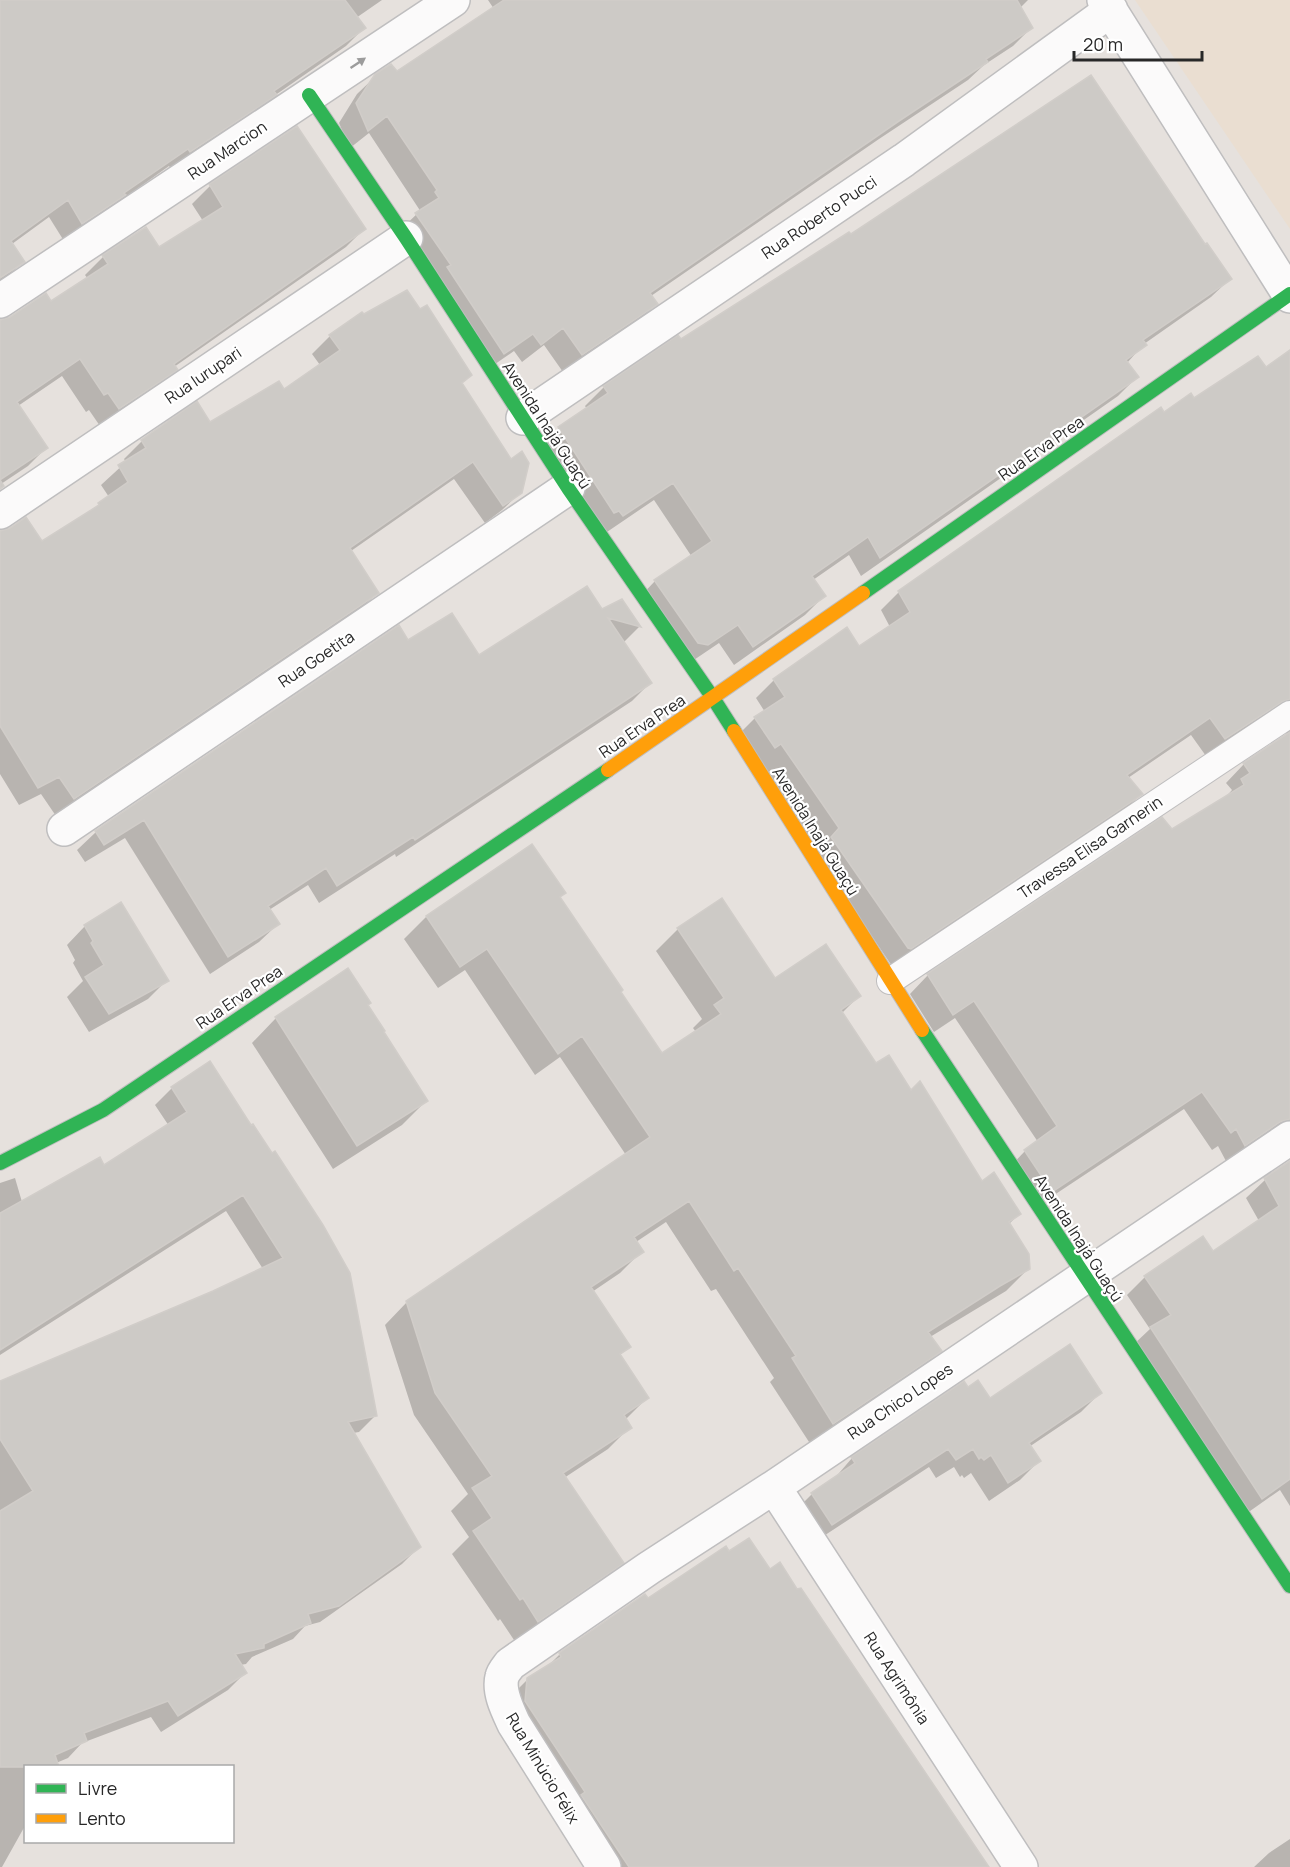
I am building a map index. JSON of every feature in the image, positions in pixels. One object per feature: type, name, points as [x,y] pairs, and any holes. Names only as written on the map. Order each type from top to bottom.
[{"type":"street","name":"Rua Marcion","points":[[0,301],[453,0]]},
{"type":"street","points":[[1108,5],[1290,295]]},
{"type":"street","name":"Rua Roberto Pucci","points":[[523,418],[903,160],[1108,5]]},
{"type":"street","name":"Avenida Inajá Guaçú","points":[[309,95],[406,238],[568,488],[713,698],[890,981],[1084,1276],[1285,1566]]},
{"type":"street","name":"Rua Iurupari","points":[[0,512],[406,238]]},
{"type":"street","name":"Rua Erva Prea","points":[[0,1163],[103,1110],[713,698],[1290,295]]},
{"type":"street","name":"Rua Goetita","points":[[64,829],[568,488]]},
{"type":"street","name":"Rua Chico Lopes","points":[[510,1664],[649,1568],[774,1487],[1290,1138]]},
{"type":"street","name":"Rua Agrimônia","points":[[774,1487],[1022,1867]]},
{"type":"street","name":"Rua Minúcio Félix","points":[[510,1664],[502,1677],[502,1689],[505,1704],[514,1724],[604,1867]]},
{"type":"lane","name":"Travessa Elisa Garnerin","points":[[890,981],[1290,714]]},
{"type":"shaded area","points":[[1135,0],[1290,0],[1290,229]]},
{"type":"building","points":[[0,0],[345,0],[366,28],[274,91],[277,95],[190,152],[188,149],[82,224],[68,200],[11,241],[25,262],[0,278]]},
{"type":"building","points":[[504,0],[1017,0],[1033,28],[986,59],[988,62],[650,293],[658,304],[582,355],[563,328],[541,345],[533,334],[504,354],[447,267],[451,265],[415,213],[439,198],[435,192],[437,190],[387,116],[368,131],[356,103],[375,74],[391,64],[397,71]]},
{"type":"building","points":[[1091,75],[1205,244],[1207,243],[1232,279],[1143,340],[1147,345],[1126,360],[1139,377],[880,558],[868,537],[812,576],[826,596],[753,647],[738,625],[708,645],[698,643],[654,580],[712,541],[673,483],[623,516],[619,511],[614,513],[558,427],[608,393],[603,386],[678,335],[681,339],[849,232],[851,234]]},
{"type":"building","points":[[297,126],[366,229],[174,364],[178,370],[119,409],[108,393],[104,395],[80,359],[17,402],[48,448],[0,480],[0,320],[10,317],[46,293],[51,301],[108,264],[102,255],[146,227],[159,247],[223,207],[209,184]]},
{"type":"building","points":[[407,290],[420,309],[427,305],[472,375],[462,383],[511,459],[522,451],[529,463],[522,493],[503,506],[473,462],[350,548],[379,593],[74,799],[59,777],[38,788],[0,726],[0,531],[10,528],[26,517],[42,541],[99,505],[98,503],[128,482],[118,465],[146,448],[141,440],[197,401],[210,422],[279,381],[284,389],[340,350],[329,335],[362,312],[364,314]]},
{"type":"building","points":[[1290,350],[1290,699],[1225,739],[1210,718],[1127,775],[1143,794],[911,949],[908,948],[831,837],[839,828],[781,744],[775,748],[754,717],[785,697],[773,679],[847,627],[859,646],[910,612],[898,591],[1161,407],[1164,412],[1191,393],[1194,398],[1258,356],[1266,367]]},
{"type":"building","points":[[587,586],[602,609],[622,599],[641,627],[608,618],[652,683],[415,840],[413,837],[337,886],[326,868],[268,906],[280,924],[228,957],[144,820],[104,845],[95,831],[399,625],[408,640],[452,613],[479,655]]},
{"type":"building","points":[[1290,732],[1290,1119],[1280,1122],[1245,1146],[1236,1129],[1231,1133],[1202,1092],[1052,1192],[1024,1150],[1057,1126],[974,1001],[953,1015],[927,974],[1162,817],[1172,829],[1244,785],[1241,779],[1250,773],[1243,763]]},
{"type":"building","points":[[532,844],[566,893],[560,897],[623,990],[621,992],[662,1053],[721,1014],[714,1005],[724,998],[677,928],[722,898],[775,978],[826,944],[861,996],[841,1010],[876,1063],[889,1055],[911,1090],[920,1081],[982,1181],[994,1172],[1021,1214],[1009,1222],[1029,1254],[1030,1269],[928,1332],[942,1351],[833,1424],[792,1358],[796,1356],[738,1268],[734,1271],[689,1201],[634,1237],[644,1252],[591,1287],[631,1347],[620,1354],[649,1398],[624,1415],[632,1428],[563,1473],[624,1563],[538,1622],[523,1598],[520,1600],[473,1531],[492,1518],[472,1488],[492,1476],[435,1393],[406,1301],[650,1137],[582,1036],[558,1054],[487,949],[460,967],[426,916]]},
{"type":"building","points":[[121,902],[169,981],[109,1014],[85,977],[104,965],[84,925]]},
{"type":"building","points":[[348,968],[371,1003],[368,1005],[384,1032],[428,1101],[357,1146],[275,1017]]},
{"type":"building","points":[[210,1061],[251,1125],[253,1124],[272,1153],[275,1151],[323,1225],[350,1273],[377,1416],[348,1422],[421,1547],[339,1606],[308,1614],[311,1623],[264,1644],[264,1648],[235,1654],[247,1673],[178,1716],[168,1701],[84,1733],[87,1741],[55,1755],[58,1765],[0,1767],[0,1511],[33,1491],[0,1439],[0,1381],[213,1291],[283,1258],[243,1195],[0,1350],[0,1213],[100,1157],[104,1165],[187,1112],[171,1087]]},
{"type":"building","points":[[1290,1161],[1290,1479],[1262,1499],[1150,1327],[1171,1315],[1144,1276],[1203,1236],[1213,1251],[1279,1206],[1264,1178]]},
{"type":"building","points":[[1070,1344],[1102,1393],[1029,1443],[1041,1461],[1008,1483],[991,1455],[984,1460],[981,1457],[979,1459],[973,1449],[956,1460],[948,1449],[832,1525],[811,1493],[855,1463],[851,1457],[964,1381],[968,1387],[978,1380],[990,1398]]},
{"type":"building","points":[[749,1538],[770,1569],[780,1562],[797,1589],[801,1588],[989,1867],[629,1867],[581,1795],[585,1792],[525,1701],[527,1678],[561,1657],[559,1653],[645,1594],[648,1598],[726,1546],[729,1551]]},
{"type":"traffic: fast","points":[[309,95],[406,238],[568,488],[734,731]]},
{"type":"traffic: fast","points":[[863,593],[1290,294]]},
{"type":"traffic: fast","points":[[0,1163],[103,1110],[608,770]]},
{"type":"traffic: fast","points":[[922,1030],[1290,1586]]},
{"type":"traffic: slow","points":[[608,770],[863,593]]},
{"type":"traffic: slow","points":[[734,731],[922,1030]]}]
